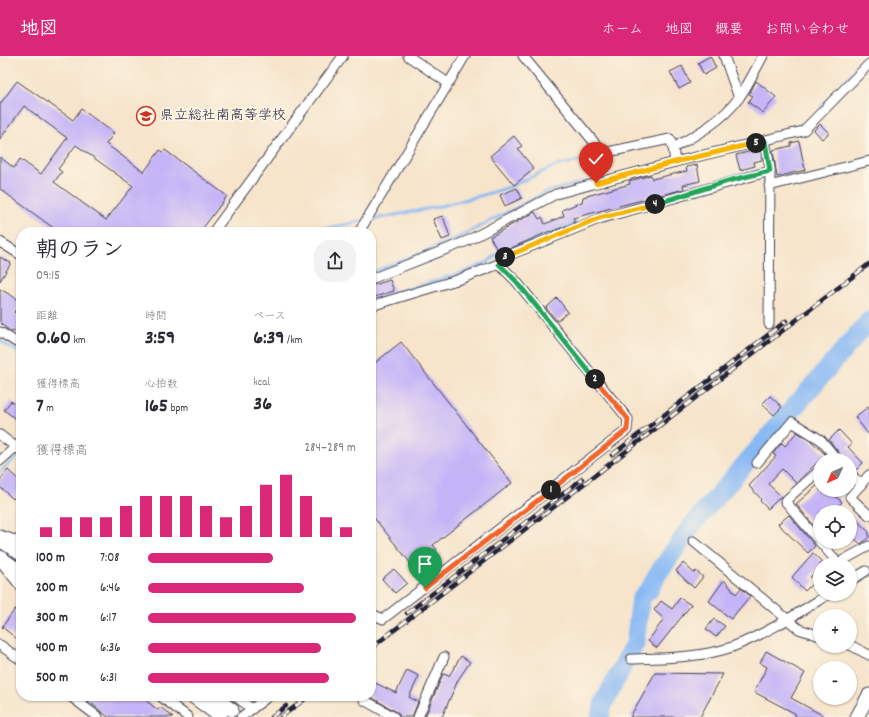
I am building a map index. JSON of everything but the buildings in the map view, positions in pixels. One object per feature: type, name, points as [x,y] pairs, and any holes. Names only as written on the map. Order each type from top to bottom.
[{"type":"street","points":[[217,227],[343,56]]},
{"type":"street","points":[[408,56],[448,83]]},
{"type":"street","points":[[362,227],[465,56]]},
{"type":"street","points":[[523,56],[604,153],[670,139],[674,156]]},
{"type":"street","points":[[724,56],[739,98]]},
{"type":"street","points":[[674,156],[731,107],[739,98],[763,56]]},
{"type":"street","points":[[376,277],[467,241],[556,194],[674,156],[765,141],[803,131],[869,64]]},
{"type":"street","points":[[765,141],[770,171],[769,324]]},
{"type":"street","points":[[770,186],[869,161]]},
{"type":"street","points":[[376,305],[460,280],[499,264],[502,258],[599,218],[770,171]]},
{"type":"street","points":[[0,242],[16,252]]},
{"type":"street","points":[[376,616],[383,619],[627,430],[628,419],[516,281],[499,264]]},
{"type":"street","points":[[0,332],[16,342]]},
{"type":"street","points":[[758,463],[792,422],[821,440],[831,453]]},
{"type":"street","points":[[0,436],[16,446]]},
{"type":"street","points":[[0,461],[16,450]]},
{"type":"street","points":[[813,476],[785,501],[813,534]]},
{"type":"street","points":[[869,476],[850,497],[869,514]]},
{"type":"street","points":[[857,481],[861,485]]},
{"type":"street","points":[[0,536],[16,541]]},
{"type":"street","points":[[0,540],[16,551]]},
{"type":"street","points":[[693,541],[799,629],[813,634]]},
{"type":"street","points":[[826,549],[838,563],[869,546]]},
{"type":"street","points":[[0,557],[16,568]]},
{"type":"street","points":[[0,561],[16,581]]},
{"type":"street","points":[[857,577],[866,571]]},
{"type":"street","points":[[631,659],[680,658],[731,647],[788,620],[818,601]]},
{"type":"street","points":[[0,645],[16,656]]},
{"type":"street","points":[[857,648],[869,654]]},
{"type":"street","points":[[418,717],[444,657]]},
{"type":"street","points":[[857,717],[869,695]]},
{"type":"street","points":[[77,701],[98,717]]},
{"type":"street","points":[[167,701],[188,717]]},
{"type":"street","points":[[202,701],[231,715],[252,709],[262,701]]},
{"type":"street","points":[[218,701],[231,715]]},
{"type":"street","points":[[242,701],[252,709]]},
{"type":"street","points":[[366,701],[394,717]]},
{"type":"waterway","points":[[821,107],[869,56]]},
{"type":"waterway","points":[[795,129],[806,122]]},
{"type":"waterway","points":[[676,157],[687,154]]},
{"type":"waterway","points":[[370,220],[441,206],[483,195],[510,187],[555,166],[604,156]]},
{"type":"waterway","points":[[699,186],[759,170]]},
{"type":"waterway","points":[[765,176],[765,184],[767,184]]},
{"type":"waterway","points":[[376,271],[456,239],[546,192],[603,177]]},
{"type":"waterway","points":[[333,227],[362,221]]},
{"type":"waterway","points":[[376,299],[465,272],[488,262],[496,255],[576,223]]},
{"type":"waterway","points":[[600,717],[604,702],[635,643],[641,598],[650,589],[657,575],[693,524],[869,321]]},
{"type":"waterway","points":[[0,341],[16,351]]},
{"type":"waterway","points":[[0,472],[16,458]]},
{"type":"railway","points":[[376,644],[869,264]]},
{"type":"railway","points":[[612,455],[786,321]]},
{"type":"railway","points":[[407,613],[582,479]]},
{"type":"railway","points":[[281,717],[302,701]]},
{"type":"railway","points":[[272,717],[286,706]]},
{"type":"place","name":"県立総社南高等学校","points":[[146,116]]},
{"type":"route","points":[[425,588],[627,430],[628,419],[516,281],[499,264],[502,258],[569,232],[599,218],[683,196],[728,181],[770,171],[770,168],[765,141],[675,162],[596,183]]}]
